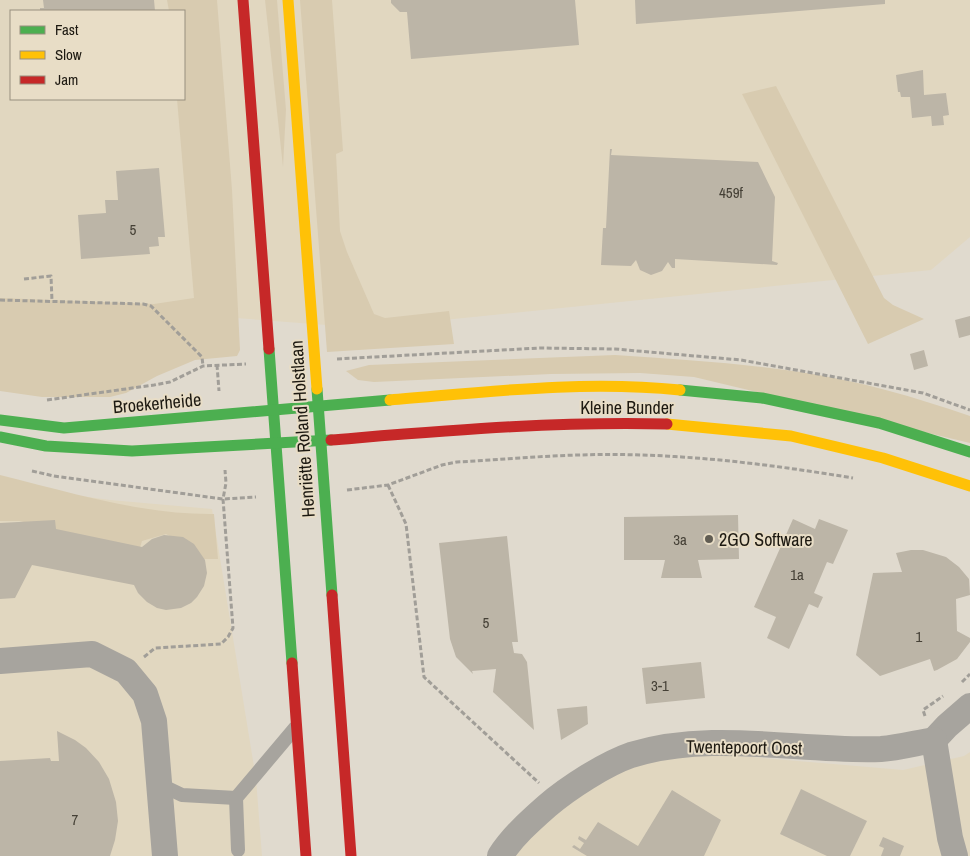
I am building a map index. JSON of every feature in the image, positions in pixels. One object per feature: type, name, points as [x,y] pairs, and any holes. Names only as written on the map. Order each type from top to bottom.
[{"type":"main road","name":"Henriëtte Roland Holstlaan","points":[[243,0],[306,856]]},
{"type":"main road","name":"Henriëtte Roland Holstlaan","points":[[288,0],[351,856]]},
{"type":"main road","name":"Kleine Bunder","points":[[318,407],[552,386],[675,389],[762,398],[879,423],[970,452]]},
{"type":"main road","name":"Broekerheide","points":[[0,420],[64,428],[318,407]]},
{"type":"main road","name":"Kleine Bunder","points":[[276,444],[506,426],[630,422],[673,424],[791,436],[883,458],[970,486]]},
{"type":"main road","points":[[0,437],[46,446],[132,451],[276,444]]},
{"type":"street","points":[[0,661],[92,654],[126,671],[145,694],[154,721],[165,856]]},
{"type":"street","points":[[955,856],[950,838],[934,740],[970,706]]},
{"type":"street","name":"Twentepoort Oost","points":[[500,856],[526,825],[556,798],[590,775],[630,756],[686,744],[883,749],[934,740],[970,728]]},
{"type":"lane","points":[[238,850],[236,798],[297,726]]},
{"type":"lane","points":[[159,784],[182,795],[236,798]]},
{"type":"path","points":[[24,279],[50,276],[52,301]]},
{"type":"path","points":[[0,300],[143,304],[151,306],[202,357],[203,366]]},
{"type":"path","name":"Broekerheide","points":[[43,400],[170,382],[203,366],[270,364]]},
{"type":"path","points":[[556,798],[424,678],[406,524],[388,485],[442,465],[457,462],[579,454],[720,459],[856,479]]},
{"type":"path","points":[[27,470],[54,476],[222,499],[232,628],[228,637],[220,644],[155,648],[126,671]]},
{"type":"shaded area","points":[[0,0],[970,0],[970,237],[931,270],[366,328],[0,300]]},
{"type":"shaded area","points":[[167,0],[217,0],[232,190],[240,350],[237,356],[195,360],[157,376],[126,393],[110,397],[42,397],[0,391],[0,298],[154,304],[194,298],[177,100],[185,100],[185,10],[169,10]]},
{"type":"shaded area","points":[[265,0],[277,0],[286,110],[283,167]]},
{"type":"shaded area","points":[[300,0],[332,0],[343,151],[336,154],[340,231],[374,314],[385,318],[449,311],[454,344],[327,352]]},
{"type":"shaded area","points":[[776,86],[884,298],[893,305],[924,319],[868,344],[742,94]]},
{"type":"shaded area","points":[[615,355],[778,369],[865,385],[929,402],[970,416],[970,443],[694,377],[640,373],[551,374],[374,382],[358,380],[346,371],[369,365]]},
{"type":"shaded area","points":[[0,475],[133,507],[160,511],[214,514],[218,559],[197,559],[190,546],[166,534],[142,541],[138,554],[20,521],[0,521]]},
{"type":"shaded area","points":[[0,485],[110,500],[212,509],[256,779],[262,856],[0,856]]},
{"type":"shaded area","points":[[682,751],[903,770],[964,756],[970,752],[970,856],[502,856],[582,790],[632,765]]},
{"type":"building","points":[[43,0],[154,0],[155,10],[40,10],[40,8],[44,8]]},
{"type":"building","points":[[391,0],[575,0],[579,45],[411,59],[407,12],[400,12],[391,3]]},
{"type":"building","points":[[635,0],[885,0],[885,4],[636,24]]},
{"type":"building","points":[[923,70],[924,95],[946,93],[949,115],[943,116],[944,125],[932,126],[931,116],[912,118],[910,97],[901,97],[900,92],[898,92],[896,75]]},
{"type":"building","points":[[610,149],[612,149],[611,155],[758,162],[775,197],[772,261],[778,263],[777,265],[675,259],[675,268],[672,268],[668,262],[662,271],[651,275],[640,270],[636,260],[631,266],[601,265],[603,228],[606,228]]},
{"type":"building","points":[[159,168],[165,237],[158,237],[159,246],[149,247],[150,254],[81,259],[78,215],[106,213],[105,200],[118,200],[116,171]]},
{"type":"building","points":[[970,316],[970,335],[959,338],[955,320]]},
{"type":"building","points":[[924,350],[928,366],[914,370],[910,354]]},
{"type":"building","points":[[738,515],[739,559],[698,560],[702,578],[661,578],[665,560],[624,560],[624,517]]},
{"type":"building","points":[[793,519],[815,529],[819,519],[848,530],[833,564],[827,562],[814,593],[823,597],[818,608],[809,604],[789,649],[767,638],[776,617],[754,607]]},
{"type":"building","points":[[55,520],[56,529],[142,547],[152,539],[164,535],[183,537],[194,544],[205,560],[207,573],[204,586],[191,603],[181,608],[166,610],[157,608],[147,602],[138,593],[134,585],[32,565],[15,598],[0,599],[0,523]]},
{"type":"building","points":[[507,536],[518,642],[512,642],[514,653],[522,654],[527,662],[534,730],[493,692],[496,669],[472,671],[473,674],[456,657],[450,639],[439,543]]},
{"type":"building","points":[[923,550],[946,557],[959,567],[969,579],[970,595],[956,599],[957,631],[970,638],[970,642],[957,659],[937,670],[934,671],[930,659],[880,676],[856,655],[873,573],[902,572],[896,553]]},
{"type":"building","points":[[701,662],[705,698],[646,704],[642,668]]},
{"type":"building","points":[[587,706],[588,724],[561,740],[557,709]]},
{"type":"building","points":[[57,731],[86,748],[99,762],[109,779],[116,802],[118,821],[110,856],[0,856],[0,761],[50,758],[51,761],[59,761]]},
{"type":"building","points":[[801,789],[867,821],[850,856],[827,856],[780,834]]},
{"type":"building","points":[[672,790],[721,820],[704,856],[587,856],[572,847],[574,845],[580,849],[584,843],[578,839],[579,836],[586,840],[598,822],[638,846]]},
{"type":"building","points":[[883,837],[904,846],[900,856],[881,856],[884,848],[879,846]]},
{"type":"traffic: fast","points":[[269,349],[292,663]]},
{"type":"traffic: fast","points":[[317,389],[332,595]]},
{"type":"traffic: fast","points":[[680,390],[762,398],[879,423],[970,452]]},
{"type":"traffic: fast","points":[[0,420],[64,428],[390,400]]},
{"type":"traffic: fast","points":[[0,437],[46,446],[132,451],[331,440]]},
{"type":"traffic: slow","points":[[288,0],[317,389]]},
{"type":"traffic: slow","points":[[390,400],[535,388],[607,386],[680,390]]},
{"type":"traffic: slow","points":[[667,424],[791,436],[883,458],[970,486]]},
{"type":"traffic: jam","points":[[243,0],[269,349]]},
{"type":"traffic: jam","points":[[331,440],[541,425],[667,424]]},
{"type":"traffic: jam","points":[[332,595],[351,856]]},
{"type":"traffic: jam","points":[[292,663],[306,856]]},
{"type":"place","name":"2GO Software","points":[[709,539]]}]
